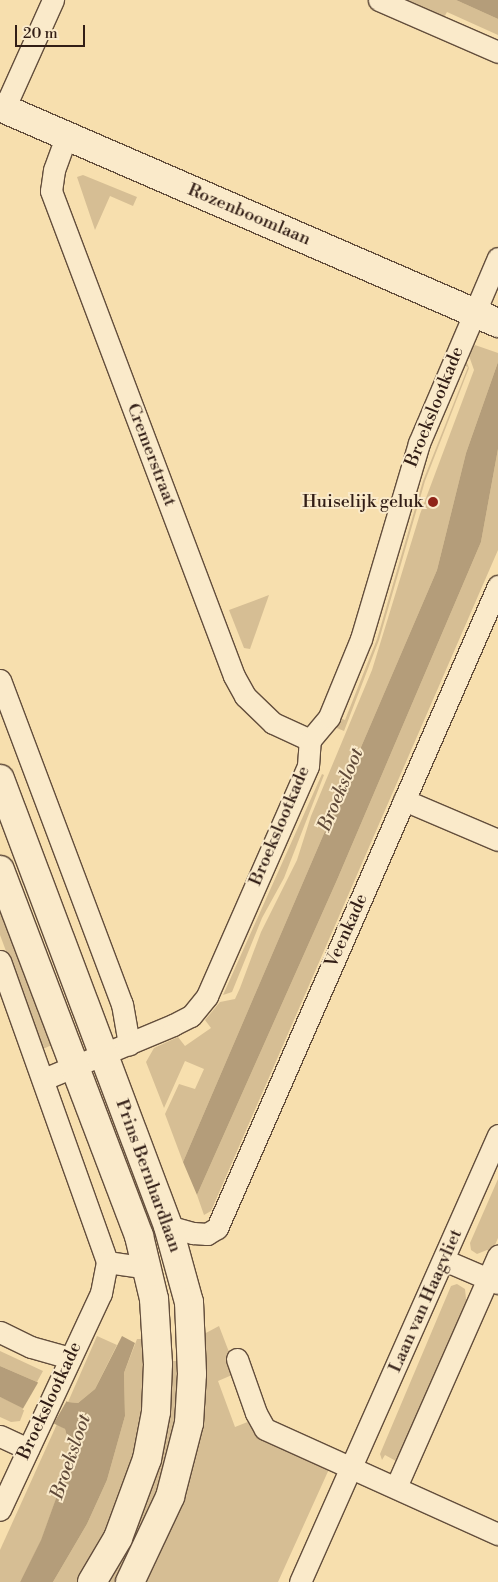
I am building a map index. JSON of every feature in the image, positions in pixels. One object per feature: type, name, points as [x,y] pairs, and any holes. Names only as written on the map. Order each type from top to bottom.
[{"type":"main road","name":"Rozenboomlaan","points":[[2,108],[489,319]]},
{"type":"main road","name":"Prins Bernhardlaan","points":[[0,779],[168,1226],[189,1302],[192,1374],[189,1423],[170,1497],[130,1582]]},
{"type":"main road","name":"Prins Bernhardlaan","points":[[0,870],[139,1236],[154,1300],[158,1364],[156,1412],[147,1460],[118,1538],[92,1582]]},
{"type":"street","points":[[2,108],[53,0]]},
{"type":"street","points":[[379,0],[498,52]]},
{"type":"street","name":"Cremerstraat","points":[[66,137],[51,191],[234,676],[244,696],[273,723],[310,740]]},
{"type":"street","name":"Broekslootkade","points":[[44,1079],[104,1055],[191,1016],[207,996],[308,766],[310,740],[329,717],[361,639],[419,443],[489,319],[498,258]]},
{"type":"street","name":"Veenkade","points":[[168,1226],[193,1234],[206,1234],[217,1228],[498,586]]},
{"type":"street","points":[[0,680],[122,1004],[129,1044]]},
{"type":"street","points":[[404,800],[498,840]]},
{"type":"street","points":[[0,961],[44,1079],[107,1262]]},
{"type":"street","name":"Laan van Haagvliet","points":[[300,1582],[353,1468],[498,1135]]},
{"type":"street","points":[[396,1487],[493,1281],[498,1256]]},
{"type":"street","points":[[444,1260],[493,1281]]},
{"type":"street","name":"Broekslootkade","points":[[0,1510],[101,1293],[107,1262]]},
{"type":"street","name":"Prins Bernhardlaan","points":[[107,1262],[148,1268]]},
{"type":"street","points":[[0,1332],[31,1347],[70,1358]]},
{"type":"street","points":[[237,1359],[256,1413],[265,1429],[498,1534]]},
{"type":"street","points":[[0,1436],[32,1439]]},
{"type":"shaded area","points":[[400,0],[456,0],[498,19],[498,35],[447,12],[442,21]]},
{"type":"shaded area","points":[[83,175],[137,197],[133,206],[110,196],[95,230],[77,177]]},
{"type":"shaded area","points":[[475,345],[498,353],[498,362],[466,453],[437,570],[183,1162],[165,1114],[179,1084],[195,1089],[204,1069],[185,1061],[164,1108],[146,1062],[154,1048],[178,1037],[185,1046],[211,1028],[205,1020],[220,1002],[235,999],[261,932],[297,860],[311,816],[372,670],[420,514],[474,370],[468,353]]},
{"type":"shaded area","points":[[465,358],[469,368],[425,481],[379,640],[344,731],[332,726],[337,717],[345,720],[377,639],[423,481],[468,367],[459,363]]},
{"type":"shaded area","points":[[498,449],[498,550],[211,1211],[204,1215],[197,1195],[337,880],[481,542]]},
{"type":"shaded area","points":[[269,595],[250,649],[244,648],[229,610]]},
{"type":"shaded area","points":[[322,774],[324,775],[284,878],[262,918],[232,992],[223,995]]},
{"type":"shaded area","points":[[0,904],[54,1044],[43,1049],[0,935]]},
{"type":"shaded area","points":[[498,1179],[498,1238],[492,1252],[487,1250],[477,1254],[471,1250],[470,1243]]},
{"type":"shaded area","points":[[457,1284],[465,1289],[466,1299],[470,1301],[401,1459],[397,1457],[396,1461],[385,1455],[382,1460],[380,1454],[451,1286]]},
{"type":"shaded area","points":[[219,1326],[229,1352],[228,1362],[232,1375],[218,1381],[235,1427],[250,1421],[330,1467],[278,1582],[144,1582],[158,1559],[197,1448],[205,1405],[204,1334]]},
{"type":"shaded area","points":[[97,1336],[117,1345],[95,1389],[78,1403],[68,1402]]},
{"type":"shaded area","points":[[137,1339],[144,1339],[145,1354],[142,1416],[125,1485],[110,1524],[80,1582],[53,1582],[87,1524],[107,1480],[125,1416],[124,1373]]},
{"type":"shaded area","points":[[0,1351],[43,1371],[37,1382],[0,1366]]},
{"type":"shaded area","points":[[171,1361],[178,1361],[175,1415],[166,1466],[132,1551],[114,1582],[109,1582],[141,1518],[155,1479],[166,1434]]},
{"type":"shaded area","points":[[0,1397],[25,1408],[20,1421],[11,1422],[0,1417]]},
{"type":"shaded area","points":[[57,1424],[65,1429],[72,1454],[41,1541],[20,1582],[0,1582],[0,1550]]},
{"type":"water","points":[[456,0],[498,0],[498,19]]},
{"type":"water","points":[[498,362],[498,449],[481,542],[337,880],[197,1195],[183,1162],[437,570],[466,453]]},
{"type":"water","name":"Broeksloot","points":[[122,1336],[135,1343],[124,1373],[125,1416],[107,1480],[87,1524],[53,1582],[20,1582],[41,1540],[72,1454],[65,1429],[0,1397],[0,1366],[37,1382],[68,1402],[78,1403],[95,1389]]},
{"type":"pier","points":[[39,1381],[68,1398],[52,1427],[22,1410]]},
{"type":"place","name":"Huiselijk geluk","points":[[433,502]]}]
